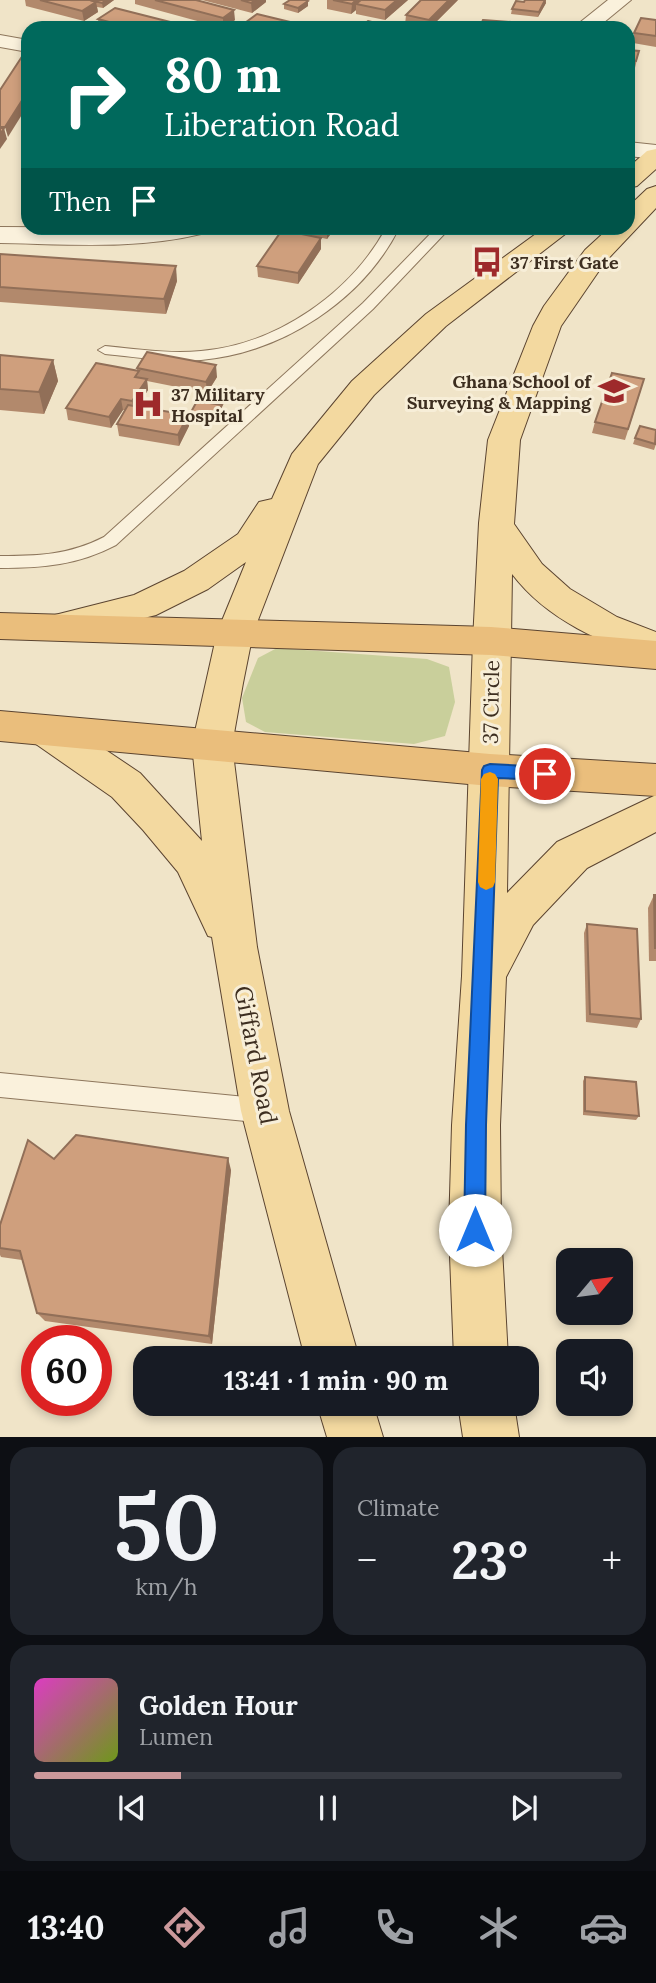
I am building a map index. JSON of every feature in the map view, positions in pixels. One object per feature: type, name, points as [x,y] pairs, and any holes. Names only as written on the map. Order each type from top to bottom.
[{"type":"highway","name":"37 Circle","points":[[0,625],[491,641]]},
{"type":"highway","points":[[491,641],[656,655]]},
{"type":"highway","name":"37 Circle","points":[[0,726],[490,770]]},
{"type":"highway","points":[[490,770],[656,780]]},
{"type":"main road","points":[[635,174],[656,154]]},
{"type":"main road","points":[[635,215],[656,194]]},
{"type":"main road","points":[[56,627],[143,606],[197,580],[250,542],[303,461],[363,388],[436,320],[551,235]]},
{"type":"main road","points":[[491,641],[496,523],[504,440],[547,326],[571,287],[595,256],[616,235]]},
{"type":"main road","points":[[212,745],[234,633],[303,461]]},
{"type":"main road","points":[[496,523],[530,573],[570,609],[622,636],[656,646]]},
{"type":"main road","name":"37 Circle","points":[[490,770],[491,641]]},
{"type":"main road","points":[[47,732],[126,785],[157,818],[192,860],[235,947]]},
{"type":"main road","name":"Giffard Road","points":[[212,745],[235,947],[265,1111],[329,1346]]},
{"type":"main road","points":[[481,1346],[475,1204],[476,1125],[484,976],[490,770]]},
{"type":"main road","points":[[484,976],[518,911],[572,855],[656,812]]},
{"type":"main road","points":[[349,1416],[355,1437]]},
{"type":"main road","points":[[488,1416],[491,1437]]},
{"type":"street","points":[[593,21],[621,0]]},
{"type":"street","points":[[0,41],[21,45]]},
{"type":"street","points":[[635,150],[656,154]]},
{"type":"lane","points":[[106,350],[187,356],[218,353],[266,338],[316,312],[365,272],[388,235]]},
{"type":"lane","points":[[0,562],[51,562],[84,556],[110,541],[368,306],[436,235]]},
{"type":"lane","points":[[0,1085],[265,1111]]},
{"type":"green space","points":[[277,648],[427,659],[449,667],[455,702],[445,736],[414,744],[265,732],[246,722],[242,698],[258,658]]},
{"type":"building","points":[[40,0],[90,0],[96,2],[82,11]]},
{"type":"building","points":[[155,0],[196,0],[234,10],[223,18]]},
{"type":"building","points":[[290,0],[308,1],[298,8],[284,4]]},
{"type":"building","points":[[333,0],[356,0],[352,4]]},
{"type":"building","points":[[361,0],[397,0],[385,10],[356,4]]},
{"type":"building","points":[[421,0],[449,0],[429,20],[406,15]]},
{"type":"building","points":[[545,0],[539,12],[512,9],[516,1]]},
{"type":"building","points":[[115,8],[166,21],[105,21],[98,19]]},
{"type":"building","points":[[257,14],[286,21],[247,21]]},
{"type":"building","points":[[641,18],[656,20],[656,36],[635,33]]},
{"type":"building","points":[[21,58],[21,102],[5,127],[0,127],[0,90]]},
{"type":"building","points":[[279,235],[321,238],[298,273],[257,266]]},
{"type":"building","points":[[0,254],[176,266],[164,299],[0,287]]},
{"type":"building","points":[[147,352],[216,365],[206,382],[137,368]]},
{"type":"building","points":[[0,355],[53,360],[39,392],[0,389]]},
{"type":"building","points":[[96,363],[139,371],[135,377],[147,379],[132,401],[121,399],[109,417],[66,408]]},
{"type":"building","points":[[612,373],[644,379],[628,429],[595,422]]},
{"type":"building","points":[[197,401],[222,405],[215,418],[190,414]]},
{"type":"building","points":[[128,405],[188,415],[178,435],[117,424]]},
{"type":"building","points":[[640,426],[656,430],[655,444],[635,438]]},
{"type":"building","points":[[656,895],[656,948],[655,948]]},
{"type":"building","points":[[587,924],[637,929],[641,1019],[590,1014]]},
{"type":"building","points":[[585,1077],[636,1082],[639,1116],[585,1111]]},
{"type":"building","points":[[76,1135],[228,1158],[209,1336],[37,1313],[20,1251],[0,1248],[0,1225],[28,1140],[54,1159]]},
{"type":"slow traffic","points":[[486,882],[490,779]]},
{"type":"place","name":"37 First Gate","points":[[487,262]]},
{"type":"place","name":"Ghana School of Surveying & Mapping","points":[[614,391]]},
{"type":"place","name":"37 Military Hospital","points":[[148,404]]},
{"type":"route","points":[[475,1230],[476,1125],[484,976],[490,770],[545,774]]}]
